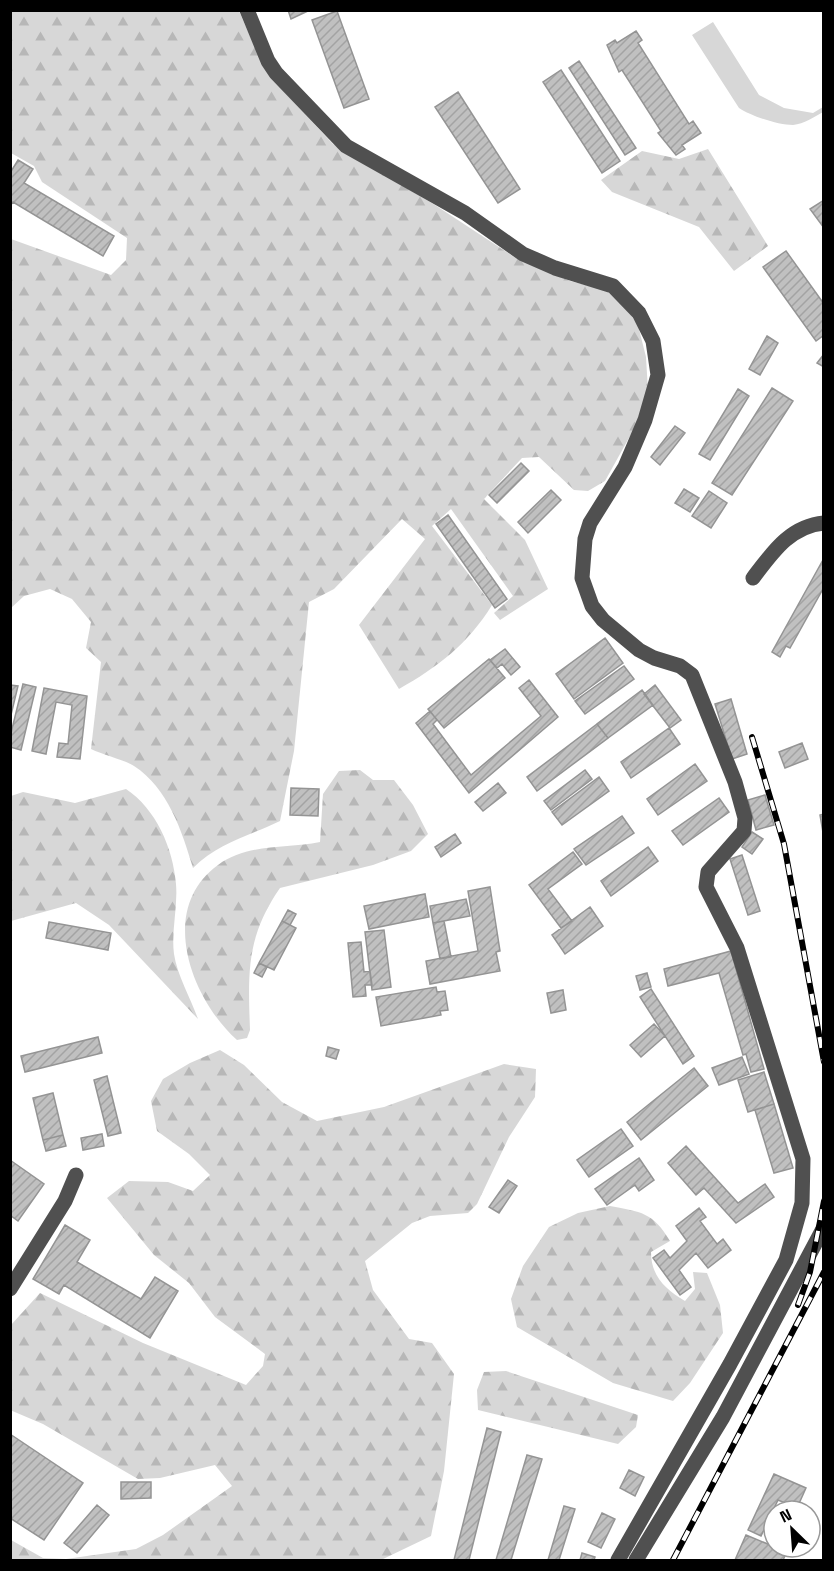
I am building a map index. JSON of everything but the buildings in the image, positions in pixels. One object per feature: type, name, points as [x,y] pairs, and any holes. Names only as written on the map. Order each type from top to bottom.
[{"type":"street","points":[[247,10],[268,61],[276,73],[346,146],[465,213],[523,254],[555,268],[613,286],[639,313],[657,355],[658,375],[651,404],[625,467],[590,523],[582,578],[592,606],[603,620],[639,650],[654,658],[680,666],[692,675],[735,782],[746,818],[744,831],[708,872],[706,887],[741,959],[803,1159],[802,1192],[797,1228],[786,1260],[730,1364],[618,1560]]},
{"type":"street","points":[[753,578],[791,534],[811,524],[824,524]]},
{"type":"street","points":[[10,1289],[64,1201],[76,1174]]},
{"type":"street","points":[[636,1560],[723,1417],[824,1227]]},
{"type":"green space","points":[[11,11],[239,11],[261,61],[287,95],[333,144],[435,205],[514,257],[570,281],[605,290],[621,301],[638,325],[646,357],[648,391],[635,427],[605,481],[588,491],[574,490],[539,457],[522,458],[484,499],[525,540],[548,589],[500,620],[494,613],[513,596],[451,509],[432,526],[492,605],[473,631],[451,653],[427,672],[399,689],[359,625],[425,539],[402,519],[334,589],[309,602],[294,751],[280,821],[223,846],[193,868],[172,811],[156,786],[134,766],[91,749],[101,662],[86,648],[91,622],[72,599],[50,589],[24,596],[11,608],[11,239],[111,275],[126,260],[127,238],[42,182],[34,166],[11,153]]},
{"type":"green space","points":[[713,22],[759,95],[784,108],[813,113],[823,107],[823,112],[805,122],[793,125],[765,119],[739,108],[692,35]]},
{"type":"green space","points":[[708,149],[768,246],[734,271],[699,227],[612,192],[601,180],[642,151],[679,159]]},
{"type":"green space","points":[[360,770],[373,780],[394,780],[413,805],[428,834],[411,851],[373,865],[280,888],[269,906],[255,939],[249,991],[250,1030],[247,1038],[237,1040],[220,1023],[206,1002],[187,954],[185,929],[189,905],[199,883],[218,865],[242,853],[320,842],[323,794],[339,771]]},
{"type":"green space","points":[[126,789],[146,807],[167,843],[176,884],[174,954],[181,979],[198,1019],[109,925],[76,903],[11,921],[11,796],[23,792],[75,803]]},
{"type":"green space","points":[[220,1050],[244,1065],[282,1102],[317,1121],[384,1107],[504,1064],[536,1069],[535,1097],[509,1137],[477,1204],[468,1213],[430,1216],[412,1223],[365,1261],[373,1290],[409,1339],[432,1343],[454,1374],[444,1471],[431,1536],[381,1560],[11,1560],[11,1540],[43,1558],[66,1559],[136,1549],[163,1535],[232,1486],[215,1465],[160,1478],[138,1479],[43,1424],[10,1410],[11,1325],[40,1293],[143,1343],[246,1385],[263,1366],[265,1354],[215,1317],[189,1283],[154,1255],[107,1198],[129,1181],[168,1182],[193,1191],[210,1175],[189,1154],[157,1131],[151,1101],[163,1079],[190,1063]]},
{"type":"green space","points":[[610,1206],[645,1215],[664,1231],[670,1241],[651,1252],[656,1275],[665,1287],[685,1301],[695,1289],[693,1272],[707,1273],[720,1305],[723,1333],[690,1383],[673,1401],[613,1383],[517,1327],[511,1299],[523,1266],[549,1227],[578,1213]]},
{"type":"green space","points":[[506,1371],[638,1415],[636,1427],[618,1444],[478,1410],[477,1390],[484,1372]]},
{"type":"railway","points":[[752,737],[784,844],[824,1062]]},
{"type":"railway","points":[[798,1305],[810,1272],[824,1201]]},
{"type":"railway","points":[[673,1560],[824,1272]]}]
